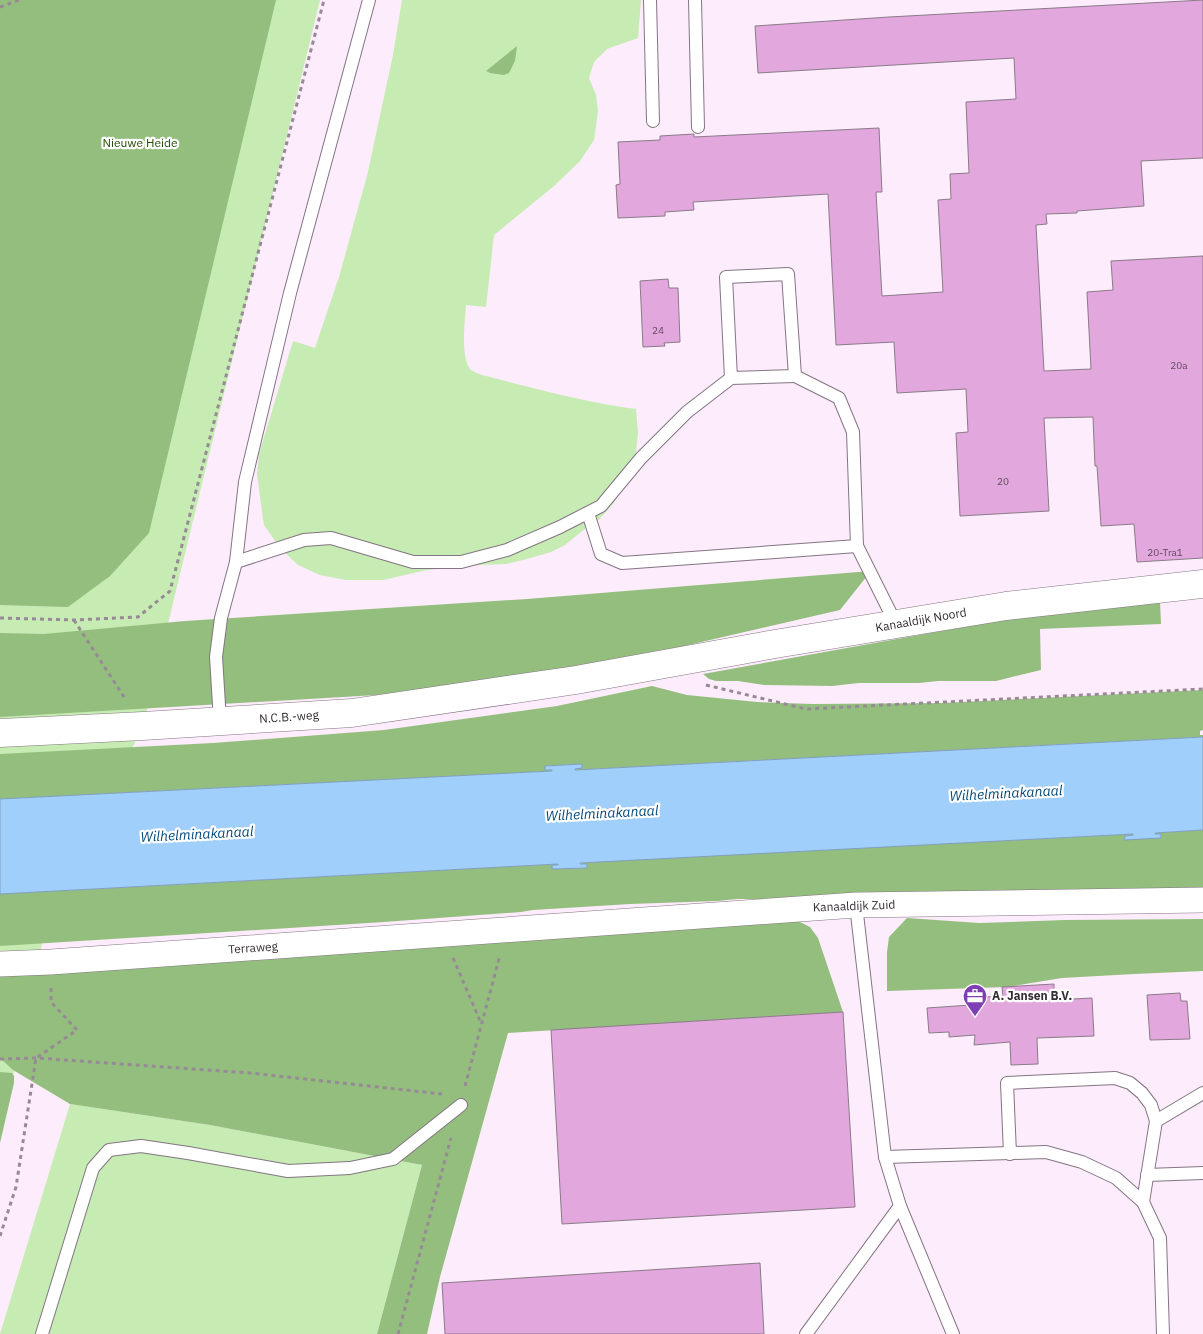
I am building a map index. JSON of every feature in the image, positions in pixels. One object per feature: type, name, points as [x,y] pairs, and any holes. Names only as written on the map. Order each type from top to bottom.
[{"type":"street","name":"Kanaaldijk Noord","points":[[576,680],[1006,606],[1203,584]]},
{"type":"street","name":"N.C.B.-weg","points":[[0,733],[352,713],[576,680]]},
{"type":"street","name":"Kanaaldijk Zuid","points":[[507,930],[856,904],[1203,900]]},
{"type":"street","name":"Terraweg","points":[[0,964],[507,930]]},
{"type":"lane","points":[[220,721],[216,656],[221,618],[236,562],[245,482],[290,293],[369,0]]},
{"type":"lane","points":[[650,0],[653,122]]},
{"type":"lane","points":[[695,0],[698,127]]},
{"type":"lane","points":[[731,378],[726,277],[788,274],[795,376]]},
{"type":"lane","points":[[236,562],[304,540],[332,538],[413,562],[461,562],[507,550],[560,527],[601,506],[641,458],[687,412],[731,378],[795,376],[839,398],[853,432],[858,546],[896,624]]},
{"type":"lane","points":[[588,512],[601,554],[622,563],[858,546]]},
{"type":"lane","points":[[856,904],[885,1157],[900,1206],[953,1334]]},
{"type":"lane","points":[[1010,1154],[1007,1083],[1115,1078],[1130,1083],[1142,1093],[1151,1105],[1156,1121],[1143,1202]]},
{"type":"lane","points":[[1156,1121],[1203,1093]]},
{"type":"lane","points":[[42,1334],[93,1168],[109,1150],[140,1146],[288,1171],[350,1168],[393,1159],[460,1105]]},
{"type":"lane","points":[[885,1157],[1046,1152],[1082,1162],[1116,1178],[1143,1202],[1160,1238],[1163,1334]]},
{"type":"lane","points":[[1147,1175],[1203,1173]]},
{"type":"lane","points":[[806,1334],[900,1206]]},
{"type":"path","points":[[0,7],[19,0]]},
{"type":"path","points":[[0,618],[74,620],[138,617],[170,591],[324,0]]},
{"type":"path","points":[[74,620],[143,726]]},
{"type":"path","points":[[704,684],[806,709],[1203,689]]},
{"type":"path","points":[[465,1088],[507,930]]},
{"type":"path","points":[[442,934],[482,1024]]},
{"type":"path","points":[[0,1236],[16,1187],[36,1058],[78,1030],[52,1002],[52,962]]},
{"type":"path","points":[[0,1059],[36,1058],[250,1072],[443,1094]]},
{"type":"path","points":[[398,1334],[453,1131]]},
{"type":"green space","name":"Nieuwe Heide","points":[[0,0],[320,0],[143,726],[46,924],[19,1053],[0,1126]]},
{"type":"green space","name":"Nieuwe Heide","points":[[0,0],[276,0],[149,533],[110,576],[68,607],[0,605]]},
{"type":"green space","points":[[402,0],[641,0],[638,38],[607,49],[594,62],[589,78],[596,95],[598,111],[594,140],[580,161],[554,186],[494,235],[486,307],[466,305],[464,339],[465,357],[471,370],[482,375],[597,403],[636,409],[638,433],[636,452],[629,475],[614,503],[596,523],[586,528],[565,545],[551,552],[506,564],[427,570],[383,580],[346,580],[320,575],[298,565],[280,548],[264,525],[257,474],[259,454],[293,341],[315,348],[339,277],[367,176],[393,55]]},
{"type":"green space","points":[[517,46],[515,61],[509,73],[504,75],[486,71]]},
{"type":"green space","points":[[871,571],[840,610],[602,665],[444,691],[0,717],[0,633],[44,634],[185,621],[527,599]]},
{"type":"green space","points":[[1160,601],[1161,624],[1040,629],[1041,670],[996,681],[859,683],[832,686],[764,685],[738,681],[716,681],[709,679],[703,674],[1030,615]]},
{"type":"green space","points":[[652,686],[687,695],[757,702],[812,704],[942,703],[1203,690],[1203,730],[1200,731],[1200,735],[1203,735],[1203,737],[575,770],[581,764],[545,766],[553,771],[0,799],[0,754],[213,743],[384,730],[557,706]]},
{"type":"green space","points":[[1203,830],[1203,896],[775,901],[737,899],[533,910],[384,922],[0,946],[0,894],[558,864],[553,869],[587,868],[580,862],[1155,834]]},
{"type":"green space","points":[[907,918],[979,923],[1203,919],[1203,971],[1062,978],[1007,987],[887,991],[889,937]]},
{"type":"green space","points":[[800,922],[810,927],[818,938],[843,1012],[508,1033],[440,1277],[427,1334],[377,1334],[422,1165],[210,1125],[70,1104],[13,1070],[0,1058],[0,972]]},
{"type":"green space","points":[[0,1072],[12,1073],[14,1083],[0,1143]]},
{"type":"green space","points":[[70,1104],[210,1125],[422,1165],[377,1334],[0,1334]]},
{"type":"water","name":"Wilhelminakanaal","points":[[1203,737],[1203,830],[1155,833],[1161,834],[1161,838],[1124,840],[1125,836],[1133,834],[580,863],[587,864],[587,868],[552,869],[552,865],[558,864],[0,894],[0,799],[552,771],[545,770],[545,766],[582,764],[582,768],[575,770]]},
{"type":"building","points":[[1203,0],[1203,158],[1141,161],[1144,206],[1077,211],[1077,213],[1046,214],[1047,224],[1036,225],[1044,371],[1091,369],[1087,292],[1113,290],[1111,261],[1203,256],[1203,558],[1137,562],[1134,524],[1101,526],[1097,466],[1095,466],[1093,417],[1044,418],[1049,511],[960,516],[956,433],[968,432],[966,389],[897,393],[894,342],[836,345],[828,194],[693,202],[694,210],[665,212],[665,216],[618,218],[616,185],[620,184],[618,142],[660,140],[660,136],[694,134],[694,137],[879,128],[882,192],[876,192],[882,296],[943,292],[938,200],[951,199],[950,174],[969,173],[966,102],[1016,99],[1014,58],[758,73],[755,26]]},
{"type":"building","points":[[668,279],[669,288],[678,288],[680,342],[664,343],[665,346],[643,347],[640,281]]},
{"type":"building","points":[[1054,984],[1054,1000],[1092,998],[1094,1036],[1037,1038],[1038,1064],[1011,1065],[1010,1042],[974,1045],[975,1035],[949,1037],[949,1032],[929,1033],[927,1008],[971,1005],[971,998],[1003,996],[1002,987]]},
{"type":"building","points":[[1180,993],[1181,1001],[1187,1001],[1190,1039],[1150,1040],[1147,995]]},
{"type":"building","points":[[843,1012],[855,1207],[562,1224],[551,1030]]},
{"type":"building","points":[[760,1263],[764,1334],[445,1334],[442,1283]]},
{"type":"place","name":"A. Jansen B.V.","points":[[975,1017]]}]
